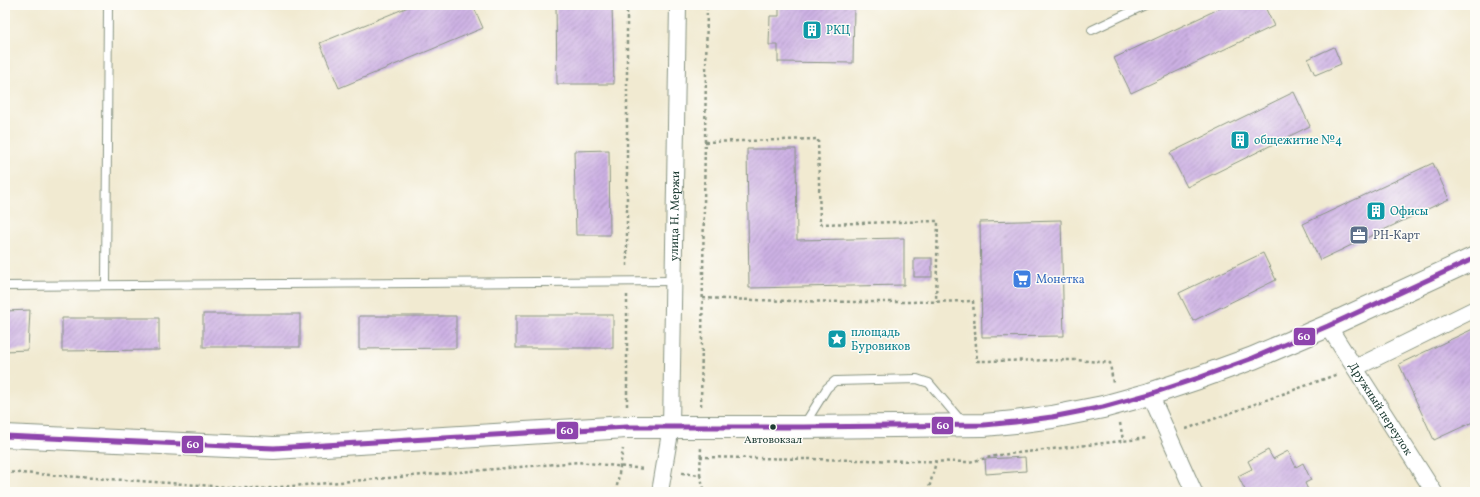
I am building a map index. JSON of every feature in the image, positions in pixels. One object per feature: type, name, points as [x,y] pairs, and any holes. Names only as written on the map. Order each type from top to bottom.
[{"type":"street","name":"улица Н. Мержи","points":[[660,492],[671,427],[678,5]]},
{"type":"street","points":[[5,436],[274,448],[627,427],[984,425],[1052,417],[1103,407],[1150,394],[1252,358],[1328,326],[1475,258]]},
{"type":"street","points":[[1355,368],[1475,309]]},
{"type":"street","name":"Дружный переулок","points":[[1328,326],[1434,492]]},
{"type":"street","points":[[1150,394],[1194,492]]},
{"type":"lane","points":[[106,284],[108,5]]},
{"type":"lane","points":[[1092,30],[1145,5]]},
{"type":"lane","points":[[5,286],[106,284],[673,281]]},
{"type":"lane","points":[[803,427],[827,388],[835,381],[918,379],[929,383],[964,424]]},
{"type":"path","points":[[616,492],[627,427],[627,5]]},
{"type":"path","points":[[705,492],[700,475],[707,5]]},
{"type":"path","points":[[705,142],[818,139],[820,224],[938,221],[936,302]]},
{"type":"path","points":[[703,298],[789,302],[897,303],[973,301],[977,361],[1077,360]]},
{"type":"path","points":[[5,472],[258,489],[578,462],[700,475]]},
{"type":"path","points":[[928,492],[936,462]]},
{"type":"building","points":[[413,5],[473,5],[483,28],[339,88],[320,43]]},
{"type":"building","points":[[556,5],[612,5],[614,84],[557,84]]},
{"type":"building","name":"РКЦ","points":[[779,5],[854,5],[853,63],[778,62],[778,45],[769,45],[770,16],[779,16]]},
{"type":"building","points":[[1227,5],[1264,5],[1274,26],[1131,93],[1114,58]]},
{"type":"building","points":[[1334,47],[1341,64],[1315,75],[1308,59]]},
{"type":"building","name":"общежитие №4","points":[[1294,92],[1310,126],[1187,187],[1170,153]]},
{"type":"building","points":[[747,149],[796,149],[797,240],[904,238],[904,285],[749,288]]},
{"type":"building","points":[[609,150],[610,235],[576,235],[574,151]]},
{"type":"building","name":"Офисы","points":[[1433,163],[1449,199],[1320,260],[1303,224]]},
{"type":"building","name":"Монетка","points":[[1061,220],[1064,336],[982,337],[980,222]]},
{"type":"building","points":[[1263,253],[1276,280],[1193,321],[1179,293]]},
{"type":"building","points":[[914,258],[932,258],[932,277],[914,277]]},
{"type":"building","points":[[30,310],[28,350],[5,351],[5,311]]},
{"type":"building","points":[[203,314],[300,314],[300,347],[203,347]]},
{"type":"building","points":[[516,315],[613,315],[613,348],[516,348]]},
{"type":"building","points":[[359,316],[456,316],[456,348],[359,349]]},
{"type":"building","points":[[62,318],[159,318],[159,350],[62,351]]},
{"type":"building","points":[[1475,328],[1475,421],[1434,440],[1399,364]]},
{"type":"building","points":[[1268,450],[1273,459],[1288,451],[1296,467],[1303,463],[1311,480],[1305,483],[1309,492],[1246,492],[1238,476],[1252,469],[1248,461]]},
{"type":"building","points":[[1025,457],[1026,471],[986,474],[985,459]]},
{"type":"transit line","name":"60","points":[[5,436],[274,448],[627,427],[984,425],[1015,422],[1052,417],[1103,407],[1150,394],[1198,378],[1253,358],[1328,326],[1475,258]]},
{"type":"place","name":"РКЦ","points":[[812,30]]},
{"type":"place","name":"общежитие №4","points":[[1240,140]]},
{"type":"place","name":"Офисы","points":[[1376,211]]},
{"type":"place","name":"РН-Карт","points":[[1359,235]]},
{"type":"place","name":"Монетка","points":[[1022,279]]},
{"type":"place","name":"площадь Буровиков","points":[[837,339]]},
{"type":"place","name":"Автовокзал","points":[[773,427]]}]
